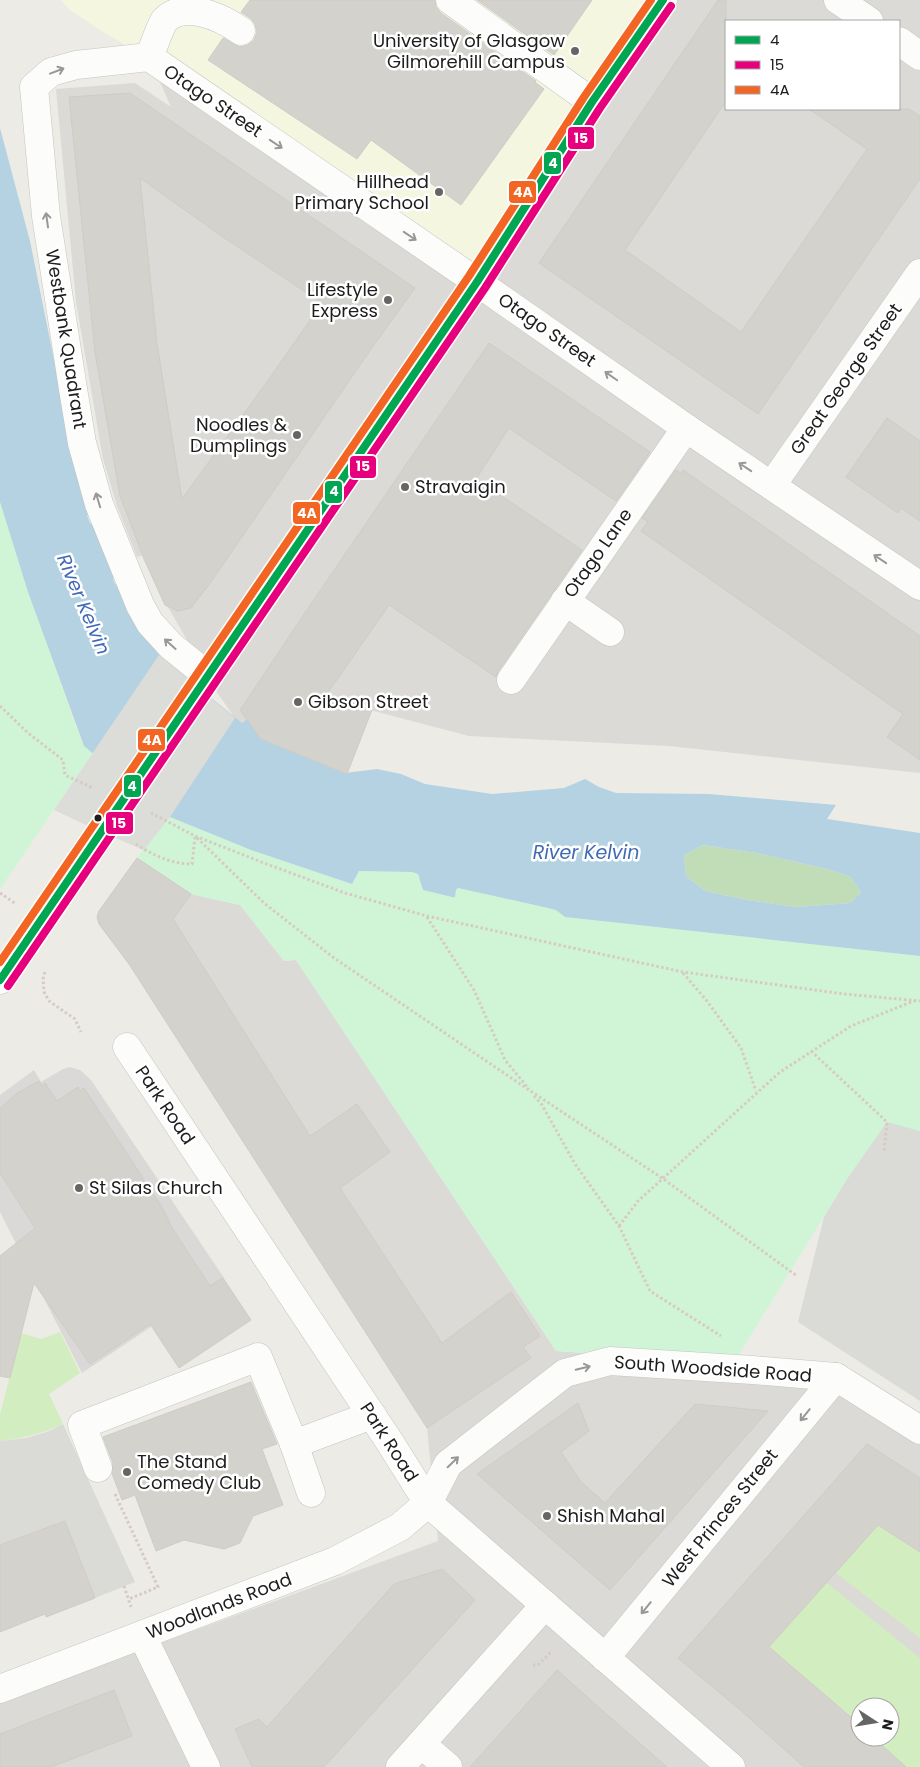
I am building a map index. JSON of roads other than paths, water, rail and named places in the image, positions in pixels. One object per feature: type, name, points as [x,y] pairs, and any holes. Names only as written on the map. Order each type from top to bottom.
[{"type":"street","points":[[450,0],[592,102]]},
{"type":"street","points":[[0,980],[477,282],[592,102],[663,0]]},
{"type":"street","points":[[838,0],[868,20]]},
{"type":"street","points":[[149,57],[164,22],[170,13],[181,7],[193,6],[204,8],[214,12],[241,30]]},
{"type":"street","points":[[900,42],[920,56]]},
{"type":"street","name":"Otago Street","points":[[149,57],[686,428],[920,586]]},
{"type":"street","name":"Westbank Quadrant","points":[[149,57],[76,64],[51,72],[34,87],[46,216],[82,444],[96,495],[115,546],[140,605],[150,623],[204,681]]},
{"type":"street","name":"Great George Street","points":[[772,485],[920,273]]},
{"type":"street","name":"Otago Lane","points":[[511,680],[686,428]]},
{"type":"street","points":[[565,601],[610,632]]},
{"type":"street","name":"Park Road","points":[[127,1047],[372,1414],[428,1503],[731,1767]]},
{"type":"street","points":[[98,1468],[82,1425],[258,1357],[294,1444],[311,1493]]},
{"type":"street","name":"South Woodside Road","points":[[428,1503],[448,1464],[565,1372],[610,1361],[836,1377],[920,1430]]},
{"type":"street","name":"West Princes Street","points":[[605,1658],[836,1377]]},
{"type":"street","points":[[294,1444],[372,1414]]},
{"type":"street","name":"Woodlands Road","points":[[0,1689],[335,1561],[400,1527],[428,1503]]},
{"type":"street","points":[[400,1767],[545,1605]]},
{"type":"street","points":[[142,1635],[206,1767]]},
{"type":"street","points":[[421,1744],[448,1767]]},
{"type":"water","name":"River Kelvin","points":[[0,128],[30,241],[68,429],[90,514],[87,515],[115,577],[113,579],[115,584],[121,588],[138,622],[159,655],[242,723],[247,719],[261,739],[345,773],[377,769],[401,774],[425,784],[492,794],[564,788],[585,779],[599,787],[616,793],[709,794],[836,805],[827,819],[920,833],[920,956],[565,917],[556,910],[458,888],[455,897],[423,890],[418,874],[412,872],[359,871],[352,884],[251,850],[170,817],[84,746],[28,592],[0,502]],"holes":[[[703,845],[756,853],[827,869],[851,877],[861,892],[850,903],[796,907],[705,891],[686,876],[684,855]]]},
{"type":"place","name":"University of Glasgow Gilmorehill Campus","points":[[575,51]]},
{"type":"place","name":"Hillhead Primary School","points":[[439,192]]},
{"type":"place","name":"Lifestyle Express","points":[[388,300]]},
{"type":"place","name":"Noodles & Dumplings","points":[[297,435]]},
{"type":"place","name":"Stravaigin","points":[[405,487]]},
{"type":"place","name":"Gibson Street","points":[[298,702]]},
{"type":"place","name":"St Silas Church","points":[[79,1188]]},
{"type":"place","name":"The Stand Comedy Club","points":[[127,1472]]},
{"type":"place","name":"Shish Mahal","points":[[547,1516]]}]
